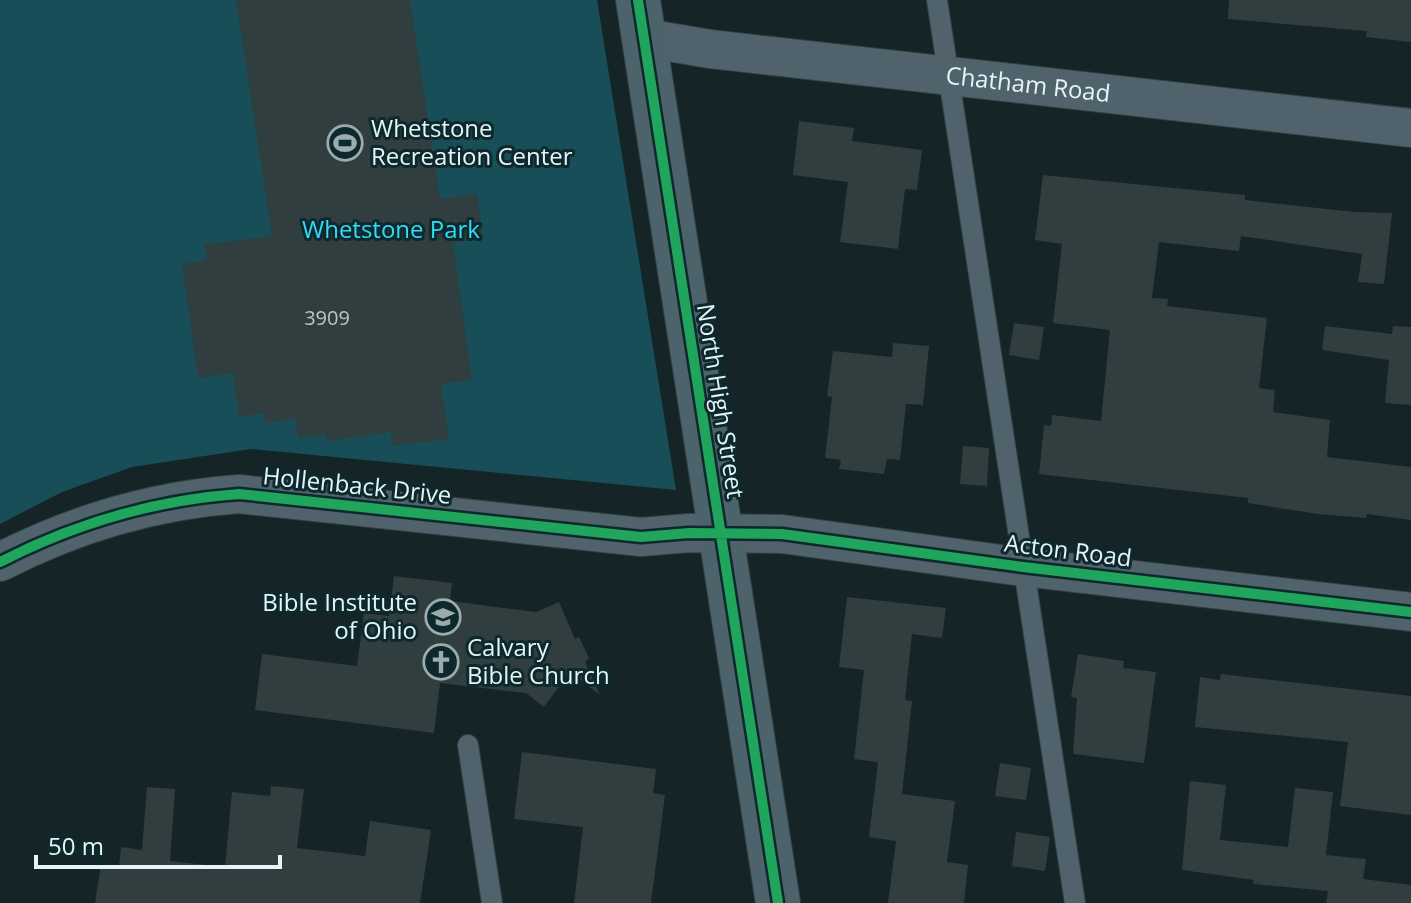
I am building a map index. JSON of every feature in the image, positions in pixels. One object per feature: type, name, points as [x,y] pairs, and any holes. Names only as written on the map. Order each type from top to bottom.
[{"type":"main road","name":"North High Street","points":[[642,19],[778,903]]},
{"type":"street","name":"Chatham Road","points":[[642,19],[710,49],[1411,128]]},
{"type":"street","name":"Hollenback Drive","points":[[0,562],[46,538],[129,510],[192,498],[239,494],[641,537],[720,533]]},
{"type":"street","name":"Acton Road","points":[[720,533],[782,534],[1023,567],[1411,612]]},
{"type":"lane","points":[[937,0],[1075,903]]},
{"type":"lane","points":[[468,745],[492,903]]},
{"type":"green space","name":"Whetstone Park","points":[[0,0],[597,0],[676,490],[251,449],[132,467],[62,492],[0,524]]},
{"type":"building","points":[[236,0],[410,0],[440,199],[477,194],[483,238],[453,243],[472,380],[441,384],[449,439],[392,446],[391,432],[327,441],[326,434],[298,438],[295,418],[265,423],[264,413],[239,417],[233,373],[198,378],[182,264],[207,260],[204,245],[272,236]]},
{"type":"building","points":[[1229,0],[1411,0],[1411,42],[1366,37],[1367,31],[1228,19]]},
{"type":"building","points":[[799,121],[854,128],[852,141],[922,150],[917,190],[905,189],[898,249],[840,242],[848,182],[793,175]]},
{"type":"building","points":[[1043,175],[1245,195],[1245,200],[1354,212],[1392,213],[1384,284],[1358,282],[1362,254],[1241,236],[1239,251],[1159,242],[1152,298],[1168,299],[1167,306],[1267,318],[1259,388],[1275,390],[1273,412],[1330,420],[1327,457],[1411,467],[1411,520],[1367,514],[1366,518],[1318,514],[1248,503],[1248,498],[1039,474],[1044,425],[1051,426],[1052,415],[1101,421],[1110,330],[1053,323],[1062,244],[1035,240]]},
{"type":"building","points":[[1014,323],[1044,327],[1039,360],[1009,355]]},
{"type":"building","points":[[1325,326],[1392,334],[1393,326],[1411,327],[1411,405],[1385,403],[1389,360],[1322,350]]},
{"type":"building","points":[[893,343],[929,346],[923,405],[906,404],[900,460],[887,459],[884,474],[839,469],[841,460],[825,458],[832,397],[827,396],[833,351],[892,357]]},
{"type":"building","points":[[963,446],[989,448],[987,486],[960,484]]},
{"type":"building","points":[[394,576],[452,583],[450,601],[536,612],[559,602],[575,639],[579,637],[589,658],[585,662],[600,695],[570,672],[544,707],[526,693],[440,683],[434,733],[255,710],[262,654],[357,666],[364,613],[389,616]]},
{"type":"building","points":[[847,597],[946,608],[942,638],[912,634],[905,700],[912,701],[902,794],[955,801],[947,862],[968,865],[964,903],[888,903],[896,841],[869,837],[878,762],[854,759],[864,670],[839,667]]},
{"type":"building","points":[[1078,654],[1124,661],[1123,668],[1156,672],[1144,763],[1073,754],[1077,698],[1071,697]]},
{"type":"building","points":[[1221,674],[1411,696],[1411,815],[1340,806],[1348,742],[1195,727],[1200,677],[1220,680]]},
{"type":"building","points":[[522,752],[656,769],[653,793],[665,795],[651,903],[574,903],[583,827],[514,819]]},
{"type":"building","points":[[1000,763],[1031,768],[1026,800],[995,796]]},
{"type":"building","points":[[1190,781],[1226,785],[1220,840],[1288,847],[1295,788],[1333,792],[1326,855],[1366,859],[1363,879],[1411,885],[1411,903],[1326,903],[1328,891],[1253,884],[1254,880],[1182,870]]},
{"type":"building","points":[[271,786],[304,789],[297,848],[365,856],[370,821],[431,830],[420,903],[95,903],[101,865],[119,867],[121,847],[142,850],[147,787],[175,789],[170,861],[225,867],[232,792],[270,796]]},
{"type":"building","points":[[1016,832],[1050,837],[1045,871],[1012,866]]},
{"type":"cycle path","points":[[638,0],[778,903]]},
{"type":"cycle path","points":[[0,562],[57,536],[116,516],[176,502],[239,494],[641,537],[689,533],[782,534],[1023,567],[1411,612]]},
{"type":"place","name":"Whetstone Recreation Center","points":[[345,143]]},
{"type":"place","name":"Bible Institute of Ohio","points":[[443,617]]},
{"type":"place","name":"Calvary Bible Church","points":[[441,662]]}]
